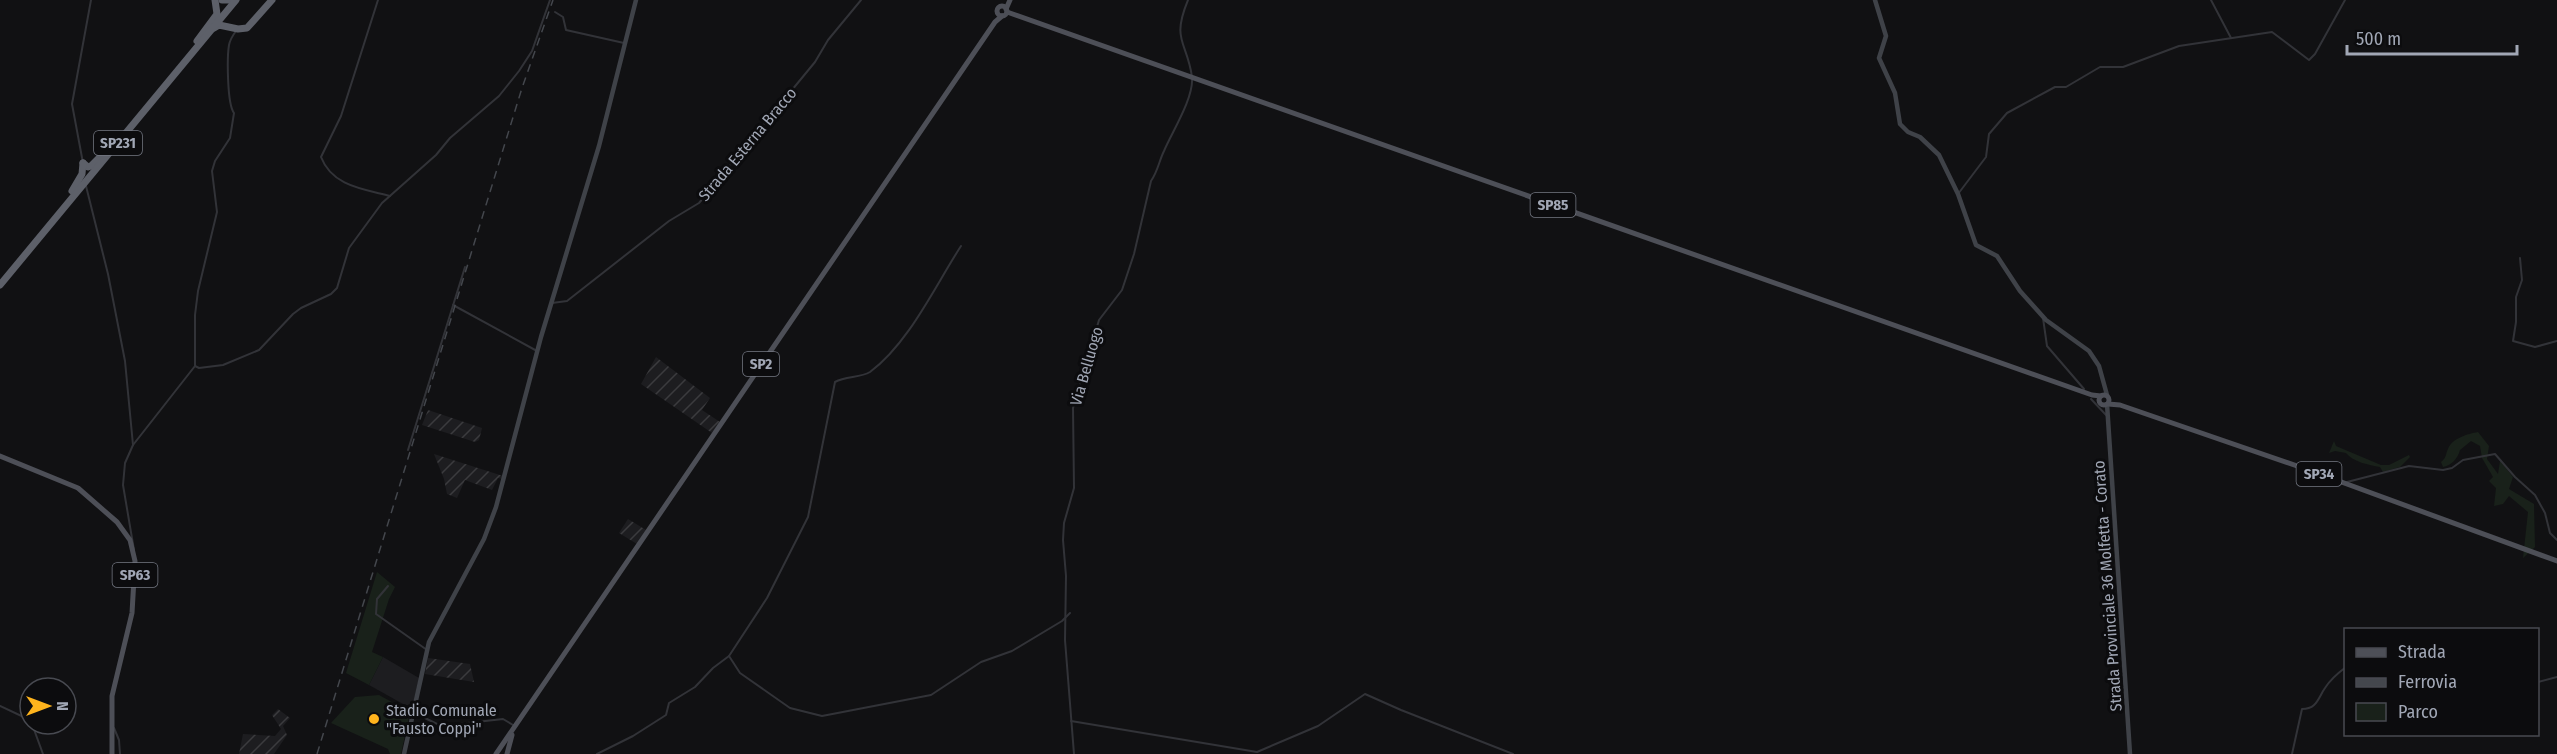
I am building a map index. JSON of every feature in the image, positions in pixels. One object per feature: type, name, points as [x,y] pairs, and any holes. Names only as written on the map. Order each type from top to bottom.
[{"type":"highway","points":[[197,44],[217,14],[215,0]]},
{"type":"highway","points":[[222,0],[234,0],[229,15],[236,29]]},
{"type":"highway","name":"SP231","points":[[0,279],[234,0]]},
{"type":"highway","points":[[197,44],[217,25],[236,29],[251,26],[272,0]]},
{"type":"highway","name":"SP231","points":[[0,285],[197,44]]},
{"type":"highway","points":[[83,163],[88,167],[92,166],[107,150]]},
{"type":"highway","points":[[72,191],[82,174],[83,163]]},
{"type":"main road","name":"SP2","points":[[496,754],[1010,1]]},
{"type":"main road","name":"SP85","points":[[1002,13],[1192,78],[2091,397],[2105,400]]},
{"type":"main road","name":"SP34","points":[[2105,400],[2557,561]]},
{"type":"main road","points":[[0,456],[11,462]]},
{"type":"main road","points":[[0,461],[11,462]]},
{"type":"main road","name":"SP63","points":[[11,462],[78,488],[128,532],[134,552],[132,618],[112,696],[112,754]]},
{"type":"main road","points":[[507,754],[516,724]]},
{"type":"street","points":[[83,163],[72,104],[91,0]]},
{"type":"street","points":[[378,0],[341,116],[321,157],[329,172],[338,180],[390,196]]},
{"type":"street","points":[[195,366],[200,368],[223,365],[247,357],[259,350],[301,308],[331,294],[337,288],[349,248],[367,222],[390,196],[436,155],[450,138],[499,96],[509,84],[531,51],[550,0]]},
{"type":"street","points":[[404,754],[431,638],[484,539],[496,507],[538,351],[599,146],[636,0]]},
{"type":"street","name":"Strada Esterna Bracco","points":[[552,303],[567,300],[669,221],[699,203],[815,62],[828,40],[861,0]]},
{"type":"street","points":[[1188,0],[1182,15],[1179,33],[1192,78]]},
{"type":"street","points":[[1875,0],[1886,36],[1878,58],[1894,93],[1900,124],[1908,132],[1920,137],[1936,152],[1958,194],[1973,241],[1980,248],[1996,256],[2020,291],[2042,316],[2089,351],[2099,366],[2105,400]]},
{"type":"street","points":[[2211,0],[2231,38]]},
{"type":"street","points":[[1958,194],[1986,157],[1989,134],[2007,112],[2055,87],[2066,87],[2100,67],[2123,67],[2179,46],[2272,32],[2309,60],[2345,0]]},
{"type":"street","points":[[555,12],[563,17],[563,27],[566,30],[624,43]]},
{"type":"street","points":[[128,532],[123,485],[125,463],[133,446],[195,366],[195,315],[200,281],[218,212],[212,171],[215,161],[230,138],[233,126],[234,113],[231,110],[229,97],[229,44],[236,29]]},
{"type":"street","name":"Via Belluogo","points":[[1074,754],[1065,618],[1066,576],[1063,540],[1064,523],[1074,488],[1073,408],[1099,320],[1122,290],[1134,254],[1151,181],[1157,173],[1164,150],[1181,118],[1192,78]]},
{"type":"street","points":[[85,183],[89,208],[108,274],[125,361],[133,446]]},
{"type":"street","points":[[597,754],[633,736],[666,715],[669,703],[695,687],[713,668],[729,656],[767,598],[808,518],[835,382],[843,377],[867,374],[893,350],[962,246]]},
{"type":"street","points":[[2520,258],[2522,275],[2516,297],[2517,322],[2513,341],[2535,347],[2557,341]]},
{"type":"street","points":[[408,450],[465,267]]},
{"type":"street","points":[[453,305],[538,351]]},
{"type":"street","points":[[2042,316],[2047,346],[2084,389]]},
{"type":"street","points":[[2045,328],[2053,325]]},
{"type":"street","points":[[2091,397],[2107,416]]},
{"type":"street","name":"Strada Provinciale 36 Molfetta - Corato","points":[[2105,400],[2130,754]]},
{"type":"street","points":[[2342,483],[2409,466],[2443,470],[2473,456],[2494,454],[2535,495],[2545,513],[2550,533],[2557,540]]},
{"type":"street","points":[[388,586],[377,599],[376,614],[427,650]]},
{"type":"street","points":[[729,656],[740,674],[790,708],[822,716],[931,695],[981,662],[1006,654],[1070,613]]},
{"type":"street","points":[[2292,754],[2302,709],[2309,709],[2317,704],[2324,689],[2344,669]]},
{"type":"street","points":[[2539,682],[2557,676]]},
{"type":"street","points":[[1071,721],[1257,752],[1318,726],[1365,694],[1513,754]]},
{"type":"street","points":[[0,706],[18,714]]},
{"type":"street","points":[[413,712],[441,726],[503,719],[516,724]]},
{"type":"street","points":[[111,726],[119,740],[120,754]]},
{"type":"street","points":[[36,736],[41,754]]},
{"type":"shaded area","points":[[656,357],[710,398],[702,410],[720,422],[712,433],[641,384]]},
{"type":"shaded area","points":[[428,410],[482,428],[479,440],[475,442],[422,425]]},
{"type":"shaded area","points":[[434,454],[503,476],[502,479],[498,478],[492,490],[465,480],[457,498],[447,494]]},
{"type":"shaded area","points":[[628,519],[646,530],[637,544],[619,533]]},
{"type":"shaded area","points":[[383,657],[419,678],[412,709],[369,685]]},
{"type":"shaded area","points":[[428,658],[470,664],[474,682],[425,674]]},
{"type":"shaded area","points":[[278,709],[290,718],[283,726],[287,735],[274,754],[239,754],[243,734],[275,736],[281,729],[272,715]]},
{"type":"green space","points":[[2478,432],[2489,446],[2487,459],[2498,474],[2500,461],[2513,477],[2509,489],[2534,504],[2535,547],[2523,558],[2528,512],[2509,496],[2503,504],[2494,506],[2496,488],[2489,481],[2493,477],[2482,458],[2480,446],[2471,441],[2460,450],[2456,459],[2451,463],[2443,467],[2441,462],[2453,442],[2465,435]]},
{"type":"green space","points":[[2334,441],[2336,446],[2381,465],[2389,465],[2409,455],[2410,457],[2400,467],[2383,472],[2380,467],[2357,461],[2346,453],[2335,451],[2329,453]]},
{"type":"green space","points":[[377,572],[395,587],[372,652],[383,657],[369,685],[346,673]]},
{"type":"green space","name":"Stadio Comunale \"Fausto Coppi\"","points":[[379,695],[410,712],[401,754],[390,754],[388,749],[331,723],[355,697]]},
{"type":"railway","points":[[317,754],[522,88],[553,0]]},
{"type":"place","name":"Stadio Comunale \"Fausto Coppi\"","points":[[374,719]]}]
